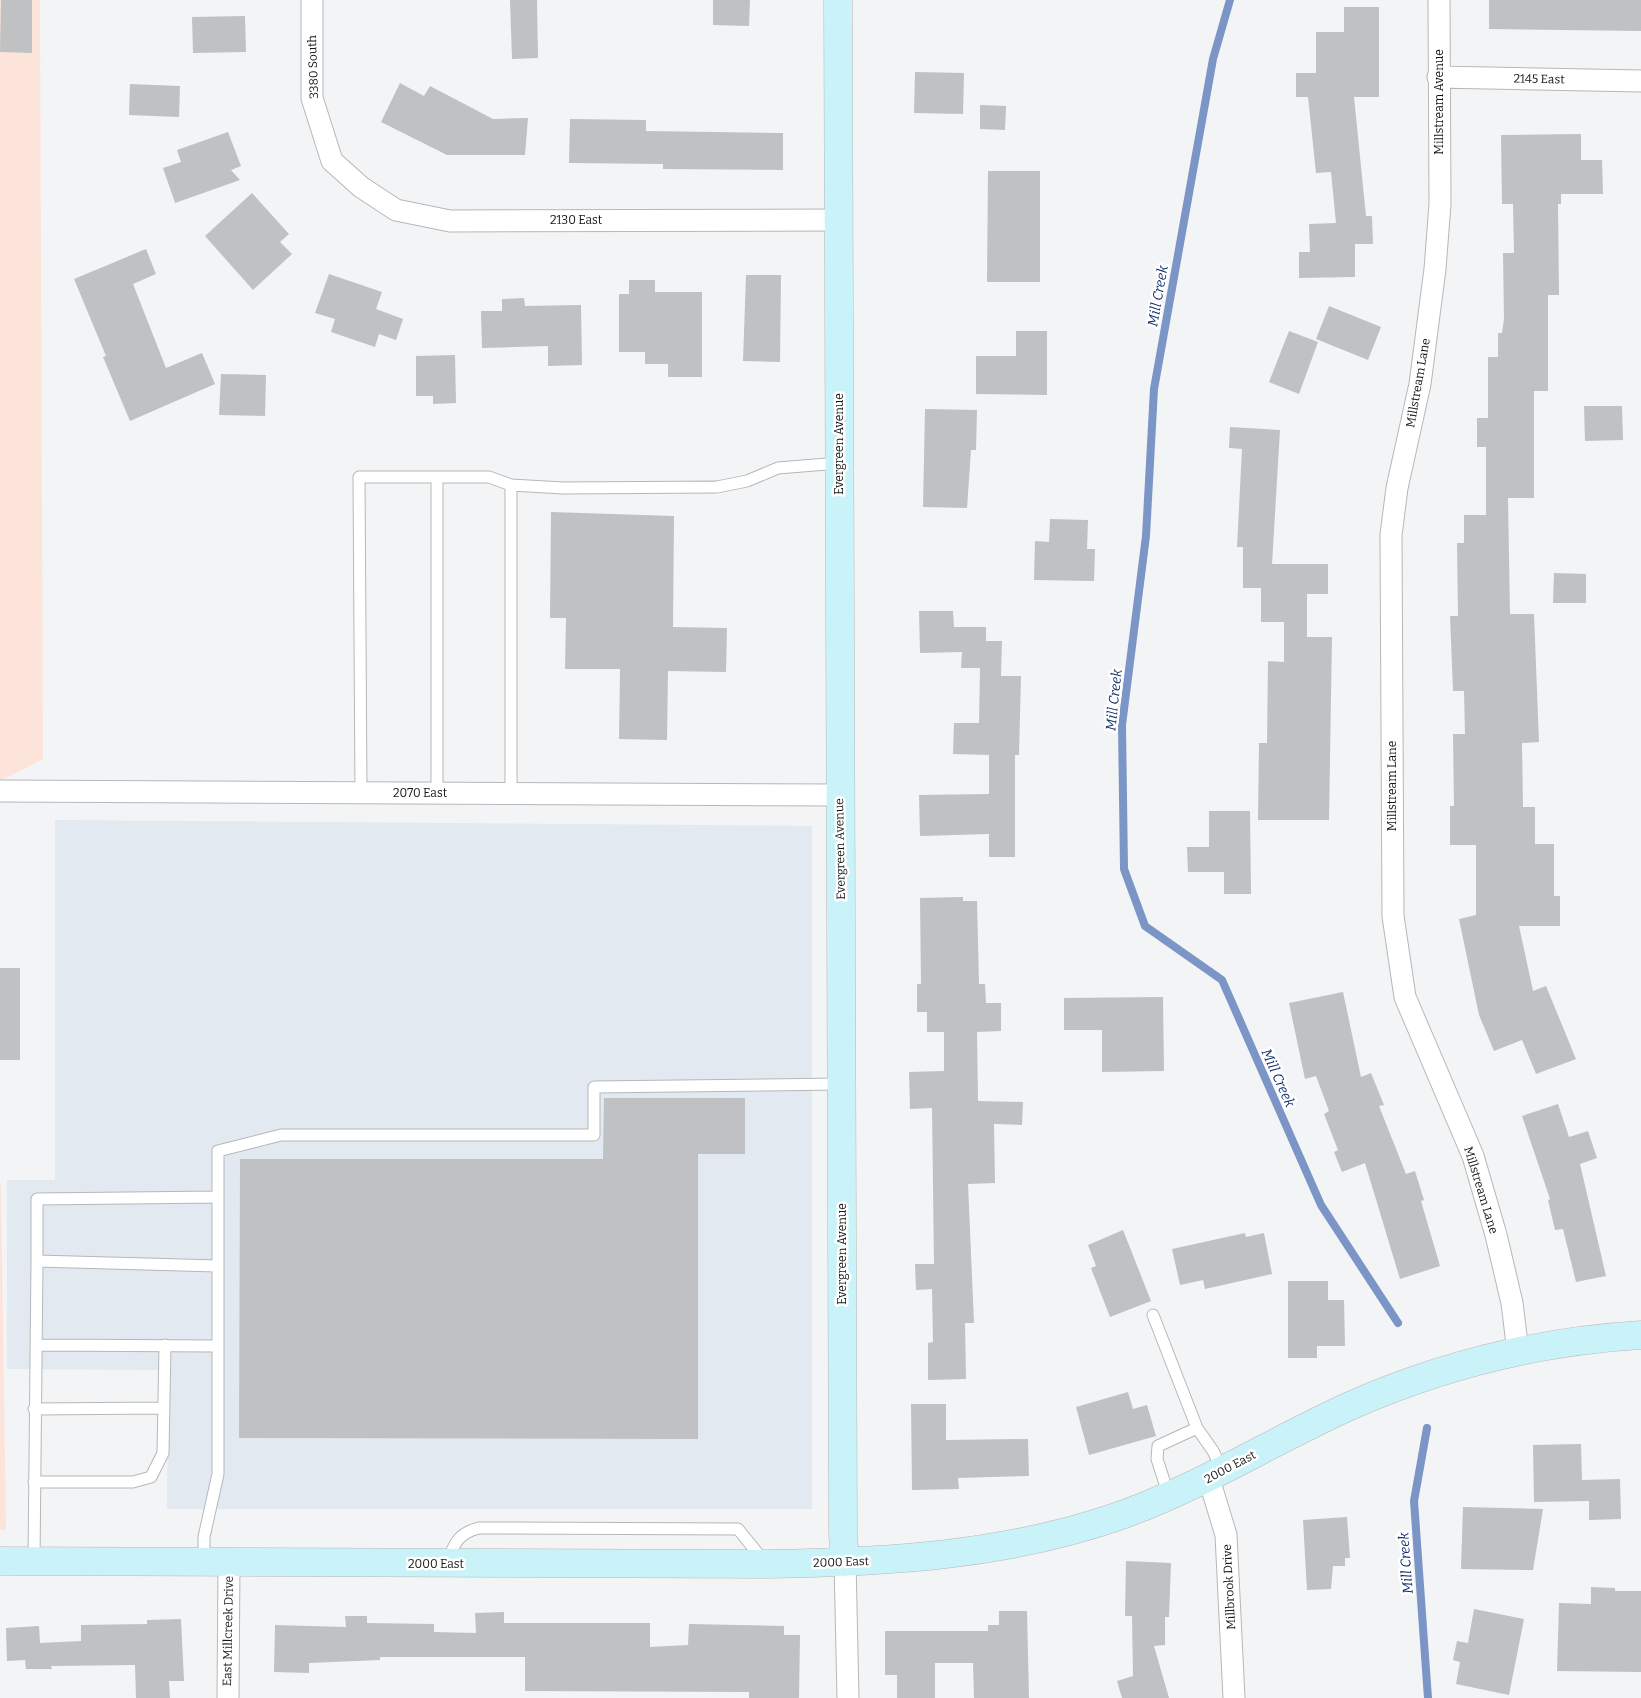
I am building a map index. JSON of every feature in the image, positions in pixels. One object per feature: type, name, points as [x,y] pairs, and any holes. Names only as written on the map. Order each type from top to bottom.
[{"type":"street","name":"3380 South","points":[[312,0],[312,98],[332,161]]},
{"type":"street","name":"Evergreen Avenue","points":[[838,0],[843,1524],[848,1698]]},
{"type":"street","name":"Millstream Avenue","points":[[1439,0],[1440,204]]},
{"type":"street","name":"2145 East","points":[[1438,77],[1641,81]]},
{"type":"street","name":"2130 East","points":[[332,161],[361,187],[396,210],[450,221],[838,220]]},
{"type":"street","name":"Millstream Lane","points":[[1440,204],[1435,269],[1420,384],[1397,488],[1391,535],[1393,916],[1405,997],[1473,1156],[1496,1235],[1512,1303],[1518,1352]]},
{"type":"street","name":"2070 East","points":[[0,792],[840,794]]},
{"type":"street","name":"2000 East","points":[[0,1561],[767,1564],[927,1558],[1010,1545],[1081,1527],[1169,1496],[1216,1475],[1302,1429],[1393,1388],[1466,1365],[1564,1343],[1641,1335]]},
{"type":"street","name":"Millbrook Drive","points":[[1216,1475],[1226,1535],[1234,1698]]},
{"type":"street","name":"East Millcreek Drive","points":[[216,1563],[228,1698]]},
{"type":"lane","points":[[361,793],[359,477],[489,477],[511,485],[563,488],[717,487],[747,481],[778,468],[839,463]]},
{"type":"lane","points":[[437,477],[437,793]]},
{"type":"lane","points":[[511,485],[511,794]]},
{"type":"lane","points":[[216,1563],[204,1537],[218,1474],[218,1151],[280,1135],[594,1135],[594,1087],[841,1084]]},
{"type":"lane","points":[[34,1562],[37,1199],[218,1197]]},
{"type":"lane","points":[[37,1261],[217,1266]]},
{"type":"lane","points":[[1153,1315],[1197,1428],[1213,1450],[1216,1475]]},
{"type":"lane","points":[[37,1345],[217,1346]]},
{"type":"lane","points":[[34,1482],[133,1482],[151,1477],[163,1453],[165,1346]]},
{"type":"lane","points":[[34,1409],[163,1408]]},
{"type":"lane","points":[[1169,1496],[1157,1460],[1158,1446],[1197,1428]]},
{"type":"lane","points":[[446,1564],[458,1537],[468,1530],[489,1528],[738,1529],[767,1564]]},
{"type":"shaded area","points":[[0,0],[40,0],[43,759],[0,781]]},
{"type":"shaded area","points":[[55,820],[812,826],[812,1509],[167,1509],[168,1370],[7,1369],[7,1180],[55,1180]]},
{"type":"shaded area","points":[[1,1185],[6,1530],[0,1530]]},
{"type":"building","points":[[1,0],[32,0],[32,53],[0,52]]},
{"type":"building","points":[[510,0],[537,0],[538,58],[512,59]]},
{"type":"building","points":[[713,0],[750,0],[749,26],[713,25]]},
{"type":"building","points":[[1489,0],[1641,0],[1641,31],[1489,29]]},
{"type":"building","points":[[1344,7],[1379,7],[1379,97],[1354,97],[1366,216],[1372,216],[1373,244],[1355,244],[1355,277],[1299,278],[1299,252],[1310,252],[1309,224],[1336,223],[1331,172],[1316,173],[1308,97],[1296,97],[1296,73],[1316,73],[1316,32],[1344,32]]},
{"type":"building","points":[[245,16],[246,52],[193,53],[192,17]]},
{"type":"building","points":[[915,72],[964,73],[963,114],[914,113]]},
{"type":"building","points":[[400,83],[424,96],[430,86],[493,119],[528,118],[525,155],[447,155],[381,122]]},
{"type":"building","points":[[130,84],[180,86],[179,117],[129,115]]},
{"type":"building","points":[[980,105],[1006,106],[1005,130],[980,129]]},
{"type":"building","points":[[570,119],[646,120],[646,131],[783,133],[783,170],[663,169],[663,164],[569,163]]},
{"type":"building","points":[[228,132],[241,166],[231,170],[240,180],[175,203],[163,168],[181,162],[177,150]]},
{"type":"building","points":[[1581,134],[1581,160],[1602,160],[1603,194],[1561,194],[1561,204],[1558,204],[1559,295],[1548,295],[1548,391],[1534,391],[1534,498],[1508,498],[1510,614],[1534,614],[1539,742],[1522,743],[1523,807],[1535,807],[1535,844],[1554,844],[1554,896],[1560,896],[1560,926],[1519,926],[1533,991],[1546,986],[1576,1059],[1536,1074],[1522,1040],[1494,1051],[1479,1015],[1459,919],[1476,915],[1476,845],[1450,845],[1450,806],[1454,806],[1453,734],[1465,734],[1464,691],[1453,691],[1450,616],[1458,616],[1457,543],[1464,543],[1464,515],[1486,515],[1486,447],[1477,447],[1477,418],[1488,418],[1488,357],[1498,357],[1498,333],[1502,333],[1504,319],[1503,253],[1514,253],[1513,204],[1502,204],[1501,135]]},
{"type":"building","points":[[988,171],[1040,171],[1040,282],[987,282]]},
{"type":"building","points":[[252,193],[289,234],[280,242],[292,254],[253,290],[205,236]]},
{"type":"building","points":[[146,249],[156,274],[133,284],[166,368],[202,353],[215,384],[130,421],[103,357],[106,356],[74,279]]},
{"type":"building","points":[[329,274],[382,292],[376,309],[403,319],[396,340],[379,334],[375,347],[331,332],[335,319],[315,313]]},
{"type":"building","points":[[746,275],[781,275],[780,362],[743,361]]},
{"type":"building","points":[[629,280],[655,280],[655,292],[702,292],[702,377],[668,377],[668,364],[645,364],[645,352],[619,352],[619,294],[629,294]]},
{"type":"building","points":[[524,298],[525,306],[581,305],[582,365],[548,366],[548,346],[482,348],[481,311],[502,311],[502,299]]},
{"type":"building","points":[[1329,306],[1381,327],[1368,360],[1316,339]]},
{"type":"building","points":[[1016,331],[1047,331],[1047,395],[976,394],[976,356],[1016,356]]},
{"type":"building","points":[[1289,331],[1318,342],[1299,394],[1269,382]]},
{"type":"building","points":[[455,355],[456,403],[433,404],[433,396],[416,396],[416,356]]},
{"type":"building","points":[[221,374],[266,375],[265,416],[219,415]]},
{"type":"building","points":[[1584,406],[1622,406],[1623,440],[1585,441]]},
{"type":"building","points":[[925,409],[977,410],[976,450],[971,450],[967,508],[923,507]]},
{"type":"building","points":[[1230,427],[1280,430],[1272,564],[1328,564],[1328,594],[1307,594],[1307,637],[1332,637],[1329,820],[1258,820],[1259,743],[1267,743],[1268,661],[1284,662],[1284,622],[1261,622],[1261,588],[1243,588],[1243,547],[1237,547],[1242,449],[1229,448]]},
{"type":"building","points":[[551,512],[674,516],[673,627],[727,628],[726,672],[668,671],[667,740],[619,739],[620,669],[565,669],[566,618],[550,618]]},
{"type":"building","points":[[1050,519],[1088,520],[1087,549],[1095,549],[1094,581],[1034,580],[1035,541],[1049,542]]},
{"type":"building","points":[[1554,573],[1586,574],[1586,603],[1553,603]]},
{"type":"building","points":[[919,611],[953,611],[954,627],[986,627],[986,641],[1002,641],[1001,676],[1021,676],[1019,755],[1015,755],[1015,857],[989,857],[989,834],[920,836],[919,795],[989,794],[989,755],[953,754],[954,723],[979,723],[980,668],[961,668],[962,652],[920,653]]},
{"type":"building","points":[[1209,811],[1250,811],[1251,894],[1224,894],[1224,872],[1188,872],[1187,847],[1209,847]]},
{"type":"building","points":[[963,897],[963,901],[977,901],[979,984],[985,984],[986,1003],[1001,1003],[1001,1031],[977,1032],[978,1101],[1023,1102],[1022,1125],[994,1124],[995,1183],[968,1184],[974,1323],[965,1323],[966,1379],[928,1380],[928,1343],[933,1342],[932,1289],[916,1290],[915,1264],[934,1264],[932,1108],[910,1109],[909,1072],[944,1071],[944,1032],[927,1032],[927,1012],[917,1012],[917,984],[921,984],[920,898]]},
{"type":"building","points":[[0,968],[20,968],[20,1060],[0,1060]]},
{"type":"building","points":[[1343,992],[1361,1077],[1371,1073],[1384,1105],[1379,1106],[1406,1174],[1415,1171],[1424,1200],[1421,1201],[1440,1266],[1400,1279],[1365,1163],[1342,1172],[1334,1152],[1338,1150],[1324,1114],[1329,1111],[1316,1076],[1305,1079],[1289,1003]]},
{"type":"building","points":[[1163,997],[1164,1071],[1102,1072],[1102,1030],[1064,1030],[1064,998]]},
{"type":"building","points":[[604,1098],[745,1098],[745,1154],[698,1154],[698,1439],[239,1438],[240,1159],[603,1159]]},
{"type":"building","points":[[1558,1104],[1569,1137],[1588,1131],[1597,1158],[1580,1164],[1606,1276],[1576,1282],[1563,1229],[1555,1230],[1548,1200],[1550,1199],[1522,1116]]},
{"type":"building","points":[[1123,1230],[1151,1301],[1110,1317],[1091,1268],[1096,1266],[1088,1245]]},
{"type":"building","points":[[1245,1233],[1246,1237],[1264,1233],[1272,1274],[1205,1289],[1203,1280],[1180,1285],[1172,1249]]},
{"type":"building","points":[[1288,1281],[1328,1281],[1328,1300],[1344,1300],[1345,1346],[1317,1346],[1317,1358],[1288,1358]]},
{"type":"building","points":[[1128,1392],[1133,1409],[1147,1405],[1156,1436],[1089,1455],[1076,1407]]},
{"type":"building","points":[[911,1404],[946,1404],[946,1440],[1028,1439],[1029,1476],[958,1478],[959,1489],[912,1490]]},
{"type":"building","points":[[1581,1444],[1582,1480],[1620,1479],[1621,1519],[1589,1520],[1589,1501],[1534,1502],[1533,1445]]},
{"type":"building","points":[[1463,1507],[1543,1509],[1533,1570],[1461,1569]]},
{"type":"building","points":[[1347,1517],[1350,1558],[1345,1558],[1345,1566],[1333,1566],[1331,1589],[1307,1590],[1303,1520]]},
{"type":"building","points":[[1126,1561],[1171,1563],[1169,1617],[1165,1617],[1165,1645],[1154,1646],[1169,1698],[1122,1698],[1117,1681],[1133,1676],[1132,1616],[1125,1616]]},
{"type":"building","points":[[1591,1587],[1615,1588],[1615,1591],[1641,1591],[1641,1672],[1557,1671],[1559,1603],[1591,1604]]},
{"type":"building","points":[[1474,1609],[1524,1619],[1509,1695],[1456,1684],[1460,1662],[1453,1660],[1457,1641],[1468,1643]]},
{"type":"building","points":[[999,1611],[1027,1611],[1029,1698],[974,1698],[973,1663],[935,1663],[935,1698],[897,1698],[897,1675],[885,1675],[885,1631],[988,1631],[988,1625],[999,1625]]},
{"type":"building","points":[[504,1612],[504,1623],[650,1623],[650,1647],[688,1645],[689,1624],[784,1626],[784,1635],[800,1635],[799,1698],[749,1698],[749,1692],[525,1691],[525,1657],[380,1657],[380,1660],[309,1663],[309,1673],[274,1672],[275,1625],[346,1627],[345,1616],[367,1616],[367,1623],[434,1624],[434,1632],[476,1633],[475,1613]]},
{"type":"building","points":[[181,1619],[184,1681],[169,1681],[170,1698],[136,1698],[135,1665],[51,1666],[52,1669],[26,1669],[25,1660],[7,1661],[6,1628],[39,1626],[40,1643],[81,1641],[81,1625],[147,1624],[147,1620]]},
{"type":"waterway","name":"Mill Creek","points":[[1230,0],[1213,59],[1154,389],[1146,536],[1122,725],[1124,869],[1145,926],[1222,980],[1321,1205],[1398,1323]]},
{"type":"waterway","name":"Mill Creek","points":[[1427,1428],[1414,1501],[1428,1698]]}]
